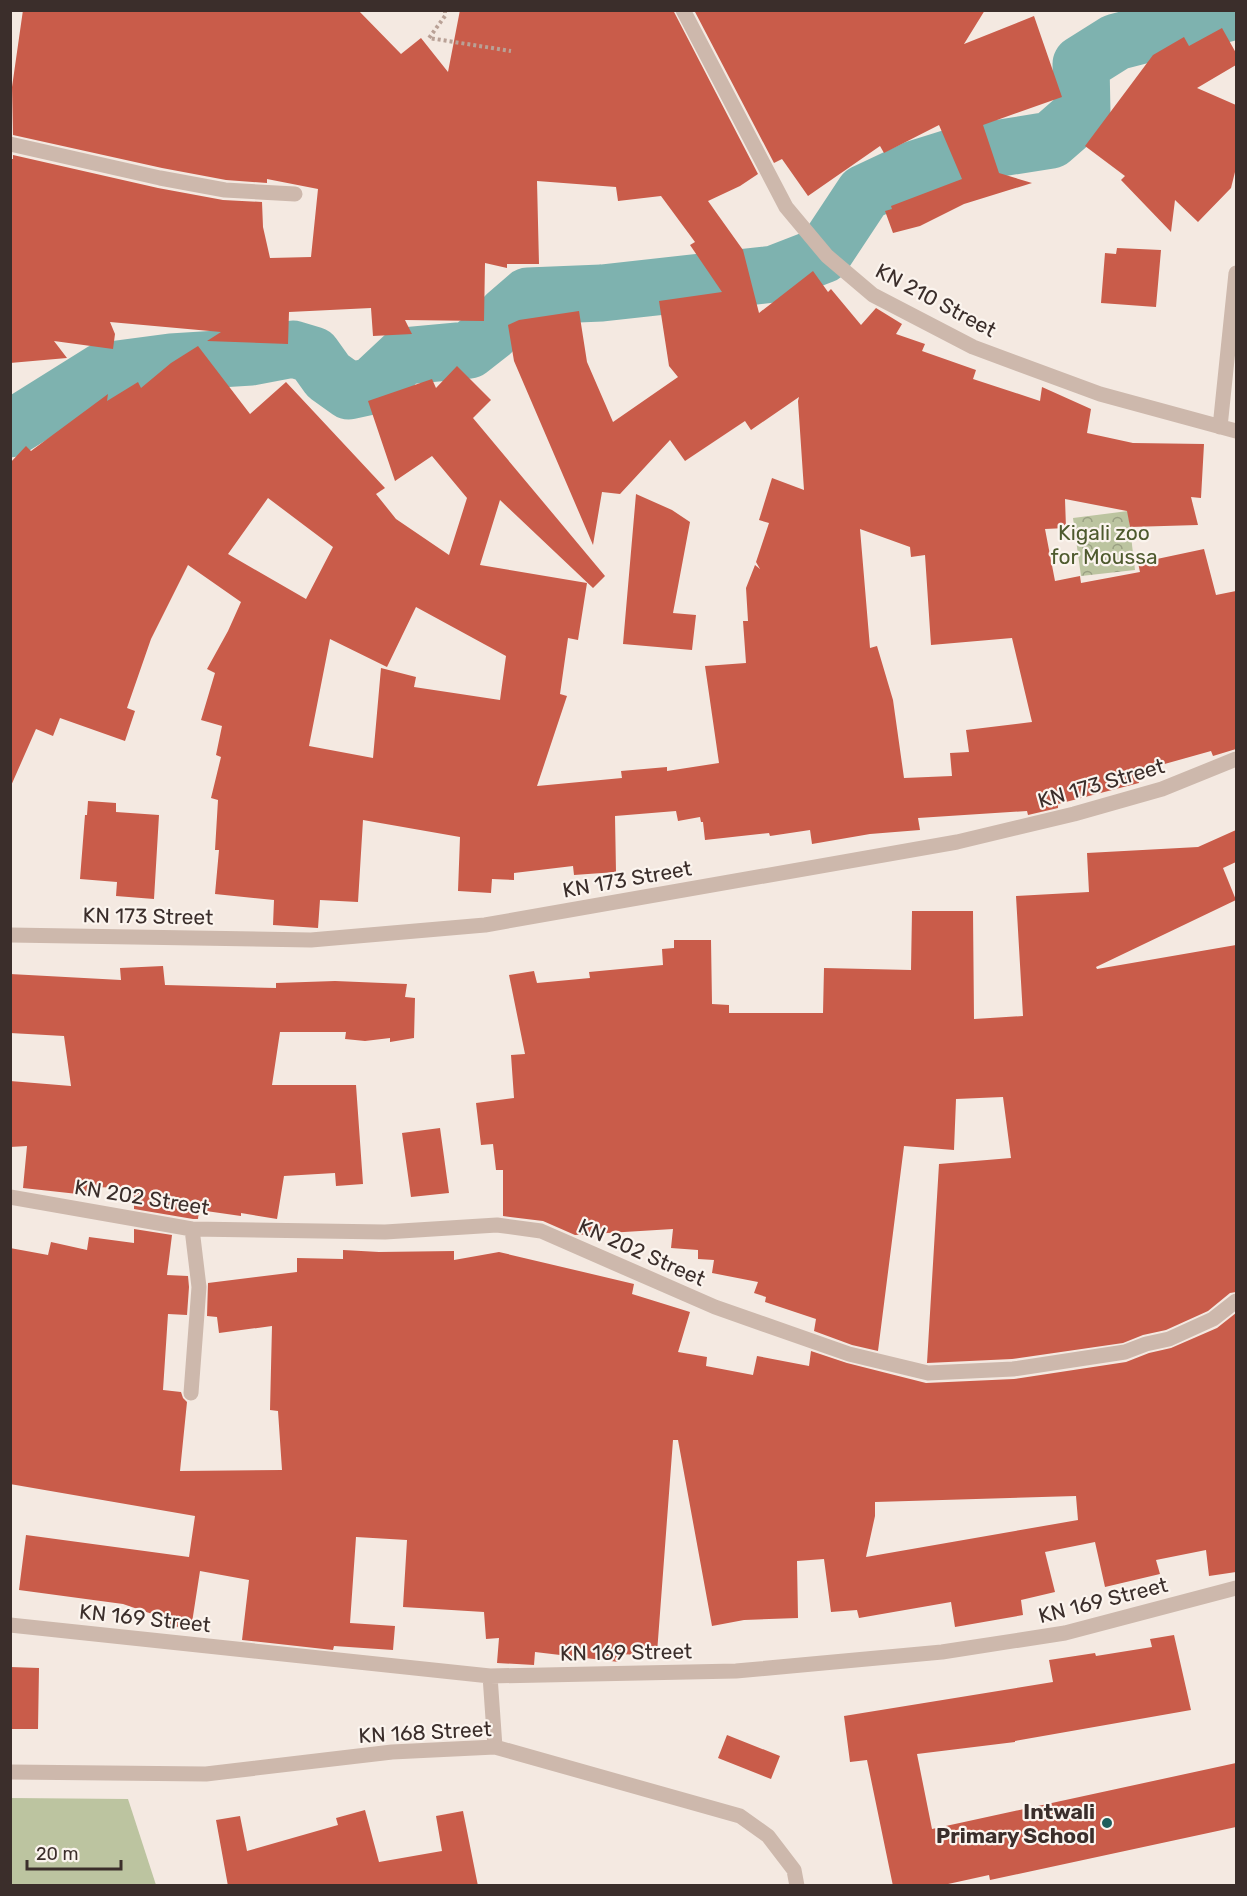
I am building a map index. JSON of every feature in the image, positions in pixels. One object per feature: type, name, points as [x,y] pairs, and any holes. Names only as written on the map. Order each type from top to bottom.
[{"type":"street","name":"KN 210 Street","points":[[683,10],[786,207],[827,256],[873,295],[973,347],[1100,394],[1236,431]]},
{"type":"street","points":[[10,144],[160,178],[225,190],[295,194]]},
{"type":"street","points":[[1220,427],[1236,273]]},
{"type":"street","name":"KN 173 Street","points":[[10,935],[311,940],[485,925],[957,843],[1162,789],[1236,759]]},
{"type":"street","name":"KN 202 Street","points":[[10,1197],[192,1230],[385,1232],[497,1225],[541,1231],[715,1307],[849,1354],[928,1373],[1013,1369],[1125,1352],[1169,1339],[1213,1319],[1236,1301]]},
{"type":"street","points":[[191,1393],[199,1287],[192,1230]]},
{"type":"street","name":"KN 169 Street","points":[[10,1624],[490,1676],[736,1671],[942,1652],[1065,1633],[1236,1588]]},
{"type":"street","points":[[490,1676],[495,1747]]},
{"type":"street","name":"KN 168 Street","points":[[10,1772],[206,1774],[392,1752],[495,1747],[740,1816],[768,1836],[794,1870],[797,1886]]},
{"type":"path","points":[[445,10],[445,16],[429,38],[511,51]]},
{"type":"green space","name":"Kigali zoo for Moussa","points":[[1128,511],[1135,570],[1081,576],[1073,518]]},
{"type":"green space","points":[[11,1798],[128,1799],[156,1885],[11,1885]]},
{"type":"building","points":[[23,10],[358,10],[401,54],[421,38],[448,72],[460,10],[673,10],[758,174],[740,186],[708,201],[743,250],[759,313],[813,271],[828,292],[831,289],[861,325],[876,308],[902,324],[896,334],[925,344],[922,351],[976,370],[973,379],[1040,401],[1042,387],[1091,409],[1087,433],[1133,443],[1204,444],[1201,498],[1191,497],[1198,525],[1130,527],[1127,511],[1065,499],[1066,528],[1045,529],[1055,581],[1080,576],[1081,583],[1140,572],[1138,563],[1204,549],[1216,595],[1236,591],[1236,749],[1213,756],[1211,751],[1136,772],[1139,783],[1058,804],[1058,808],[1028,815],[1027,811],[918,818],[920,830],[870,834],[812,844],[810,830],[770,836],[769,833],[705,840],[703,822],[700,817],[678,821],[676,811],[615,816],[616,872],[574,875],[573,866],[514,873],[514,880],[492,879],[491,893],[458,891],[460,837],[363,820],[358,902],[320,900],[318,928],[273,925],[274,900],[215,894],[219,850],[215,850],[218,800],[211,798],[221,757],[216,755],[222,726],[201,720],[215,673],[207,669],[241,602],[188,565],[151,639],[127,708],[135,711],[125,741],[60,718],[53,736],[36,729],[10,788],[10,463],[26,446],[31,451],[108,394],[107,401],[138,382],[141,388],[171,363],[198,346],[250,414],[286,382],[385,488],[376,494],[396,519],[449,555],[467,498],[432,456],[395,481],[368,401],[432,379],[436,388],[457,366],[491,400],[473,418],[605,576],[593,588],[500,500],[480,565],[587,583],[578,640],[568,638],[560,694],[567,696],[537,786],[622,778],[621,771],[667,767],[667,771],[719,763],[705,666],[746,663],[743,621],[748,621],[746,588],[755,565],[760,569],[756,562],[769,523],[759,520],[772,478],[804,490],[799,397],[751,430],[745,421],[685,461],[670,440],[620,494],[602,492],[593,545],[514,361],[508,325],[519,320],[579,311],[587,362],[613,422],[678,377],[669,366],[659,301],[722,292],[690,245],[695,242],[661,196],[618,201],[616,187],[537,181],[539,264],[507,264],[507,268],[485,263],[484,321],[405,320],[412,334],[373,336],[371,308],[289,312],[288,344],[207,341],[221,332],[110,322],[115,334],[113,349],[54,341],[67,358],[10,363],[10,159],[13,159],[13,155],[158,188],[223,200],[262,202],[263,227],[270,258],[311,257],[318,189],[267,179],[267,183],[226,180],[13,135],[12,87]],"holes":[[[268,498],[333,547],[306,599],[228,554]],[[860,529],[910,547],[911,557],[925,555],[931,645],[1012,638],[1032,722],[966,730],[969,752],[950,753],[952,776],[904,778],[893,700],[877,646],[870,648]],[[416,607],[506,656],[500,700],[414,687],[416,677],[381,668],[373,758],[309,746],[330,639],[387,667]]]},
{"type":"building","points":[[694,10],[985,10],[964,44],[1034,16],[1062,97],[983,125],[999,173],[1032,183],[964,204],[920,226],[893,233],[885,211],[892,209],[891,206],[962,179],[939,125],[884,153],[880,146],[808,196],[782,159],[774,163]]},
{"type":"building","points":[[1222,28],[1236,53],[1236,65],[1197,88],[1236,105],[1236,168],[1231,188],[1198,222],[1175,200],[1171,232],[1121,180],[1125,176],[1085,146],[1153,55],[1184,37],[1189,46]]},
{"type":"building","points":[[1117,248],[1161,250],[1156,307],[1101,303],[1105,253],[1116,254]]},
{"type":"building","points":[[636,494],[672,510],[690,522],[673,613],[696,615],[692,650],[623,644]]},
{"type":"building","points":[[88,801],[116,803],[116,812],[159,815],[154,899],[116,896],[117,882],[80,879]]},
{"type":"building","points":[[1236,830],[1236,862],[1223,868],[1236,900],[1096,967],[1097,969],[1236,945],[1236,1292],[1230,1293],[1208,1311],[1166,1330],[1143,1335],[1123,1343],[1012,1359],[927,1363],[939,1164],[1011,1158],[1003,1097],[956,1099],[954,1150],[904,1146],[878,1351],[852,1345],[814,1331],[816,1319],[765,1302],[766,1297],[754,1293],[758,1282],[712,1273],[714,1260],[698,1259],[698,1250],[671,1248],[673,1229],[575,1235],[543,1221],[503,1216],[503,1170],[496,1170],[493,1144],[481,1145],[476,1103],[514,1098],[511,1055],[525,1054],[509,975],[534,971],[537,983],[590,978],[589,972],[663,965],[662,949],[674,948],[674,940],[711,940],[712,1004],[729,1005],[729,1013],[823,1013],[824,968],[911,970],[912,911],[973,911],[974,1019],[1023,1016],[1016,896],[1089,892],[1087,853],[1198,847]]},
{"type":"building","points":[[163,966],[165,985],[276,988],[276,983],[335,981],[407,984],[405,997],[415,998],[414,1038],[390,1042],[390,1038],[365,1041],[345,1039],[346,1032],[280,1032],[272,1085],[356,1085],[363,1184],[336,1186],[335,1173],[284,1176],[277,1219],[241,1213],[241,1216],[199,1210],[198,1219],[193,1219],[134,1209],[134,1188],[88,1187],[87,1195],[23,1188],[27,1146],[10,1147],[10,1081],[71,1086],[64,1036],[10,1033],[10,974],[121,980],[120,968]]},
{"type":"building","points":[[440,1128],[449,1193],[411,1197],[402,1133]]},
{"type":"building","points":[[134,1229],[172,1235],[167,1275],[188,1276],[187,1315],[168,1314],[163,1390],[181,1392],[187,1402],[180,1471],[282,1470],[278,1411],[270,1410],[272,1326],[219,1333],[217,1317],[207,1316],[208,1283],[297,1272],[297,1258],[343,1259],[343,1250],[454,1251],[454,1260],[499,1252],[634,1284],[632,1294],[690,1312],[678,1352],[707,1357],[706,1366],[753,1375],[757,1356],[809,1366],[811,1351],[847,1363],[926,1383],[1014,1379],[1126,1362],[1171,1348],[1217,1328],[1236,1313],[1236,1572],[1209,1576],[1206,1550],[1156,1560],[1160,1574],[1105,1587],[1095,1542],[1045,1552],[1055,1592],[1021,1600],[1023,1615],[955,1627],[951,1602],[859,1618],[857,1610],[831,1612],[824,1559],[797,1561],[798,1618],[744,1620],[712,1626],[678,1440],[673,1440],[657,1653],[620,1654],[619,1662],[535,1652],[534,1665],[497,1663],[499,1638],[486,1639],[484,1612],[403,1607],[407,1540],[356,1537],[350,1623],[395,1626],[393,1650],[334,1646],[333,1650],[242,1640],[249,1580],[200,1571],[191,1629],[160,1624],[161,1617],[123,1604],[19,1590],[26,1535],[189,1557],[195,1516],[10,1484],[10,1248],[48,1255],[51,1242],[87,1250],[89,1237],[134,1243]],"holes":[[[1076,1496],[1078,1520],[866,1557],[875,1516],[875,1502]]]},
{"type":"building","points":[[1174,1635],[1191,1710],[1015,1742],[917,1754],[932,1829],[1236,1763],[1236,1827],[990,1880],[989,1875],[939,1886],[893,1886],[867,1760],[850,1762],[844,1716],[1053,1682],[1049,1660],[1095,1653],[1096,1656],[1152,1647],[1150,1639]]},
{"type":"building","points":[[10,1667],[39,1668],[38,1729],[10,1729]]},
{"type":"building","points":[[727,1735],[780,1756],[771,1779],[718,1758]]},
{"type":"building","points":[[365,1810],[379,1862],[442,1851],[436,1816],[463,1811],[478,1886],[228,1886],[216,1820],[240,1816],[247,1851],[338,1825],[336,1818]]},
{"type":"waterway","points":[[10,429],[103,371],[171,362],[251,357],[293,349],[313,355],[328,376],[349,391],[372,386],[404,356],[469,350],[492,332],[506,315],[528,296],[602,293],[774,274],[823,255],[864,193],[915,169],[963,154],[1051,140],[1082,113],[1081,64],[1116,42],[1236,11]]},
{"type":"place","name":"Intwali Primary School","points":[[1107,1823]]}]
